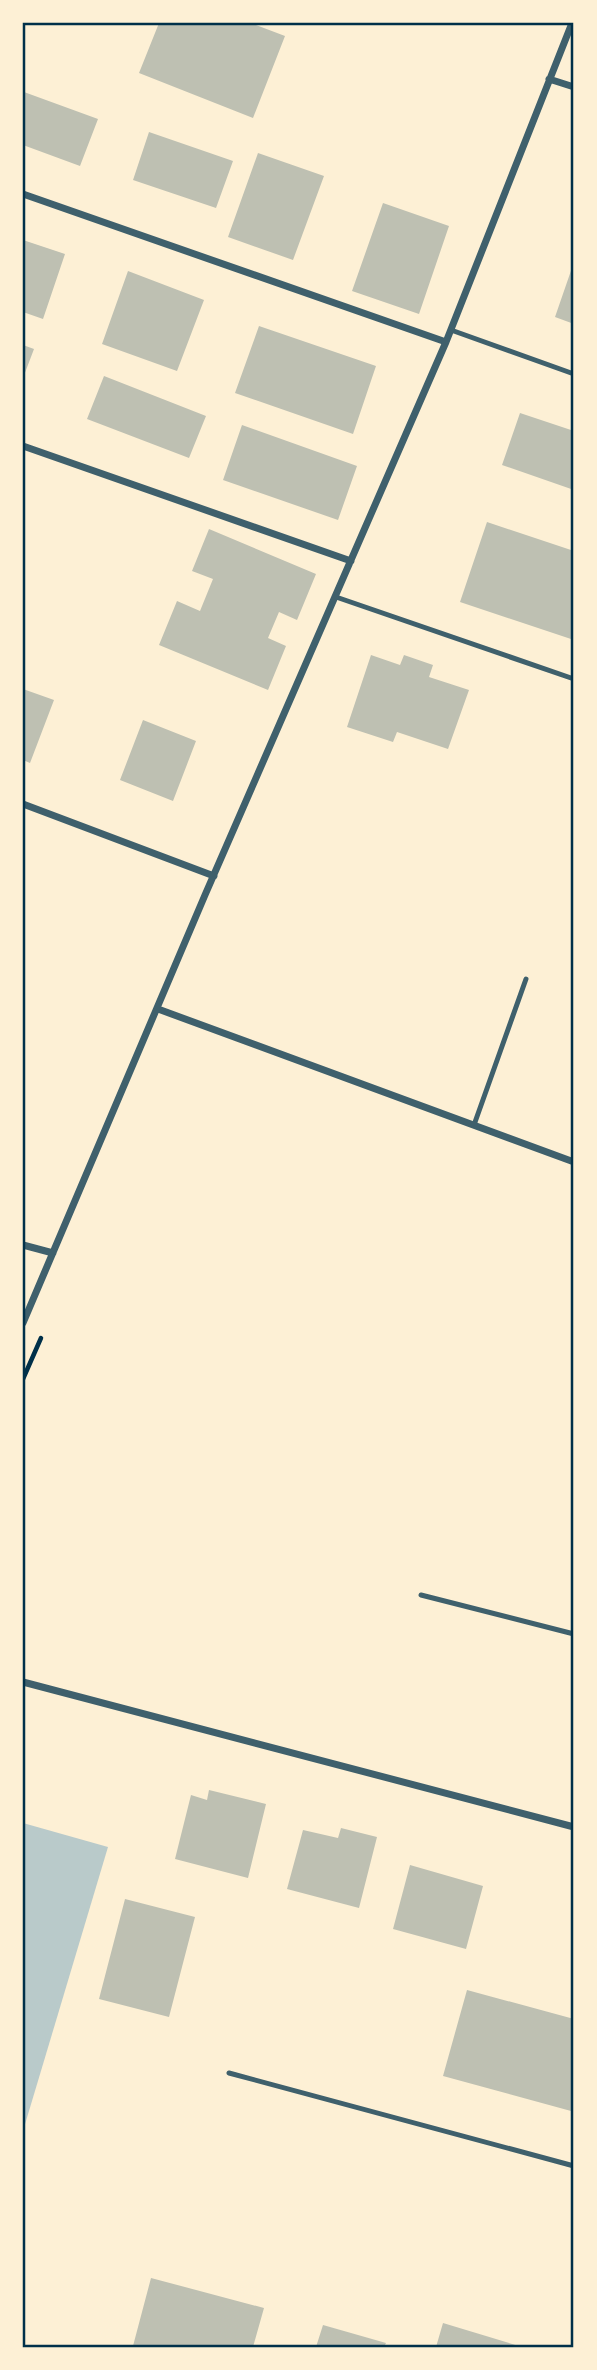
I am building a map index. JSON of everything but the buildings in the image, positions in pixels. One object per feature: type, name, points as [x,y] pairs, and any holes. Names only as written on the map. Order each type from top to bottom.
[{"type":"street","points":[[23,1323],[446,342],[572,23]]},
{"type":"street","points":[[549,79],[574,87]]},
{"type":"street","points":[[23,194],[446,342]]},
{"type":"street","points":[[23,446],[351,561]]},
{"type":"street","points":[[23,804],[214,876]]},
{"type":"street","points":[[158,1009],[574,1161]]},
{"type":"street","points":[[23,1245],[53,1254]]},
{"type":"street","points":[[23,1682],[574,1827]]},
{"type":"lane","points":[[451,330],[574,374]]},
{"type":"lane","points":[[336,597],[574,679]]},
{"type":"lane","points":[[474,1125],[526,979]]},
{"type":"lane","points":[[421,1595],[574,1634]]},
{"type":"lane","points":[[229,2073],[574,2166]]},
{"type":"shaded area","points":[[23,1823],[108,1847],[23,2131]]}]
